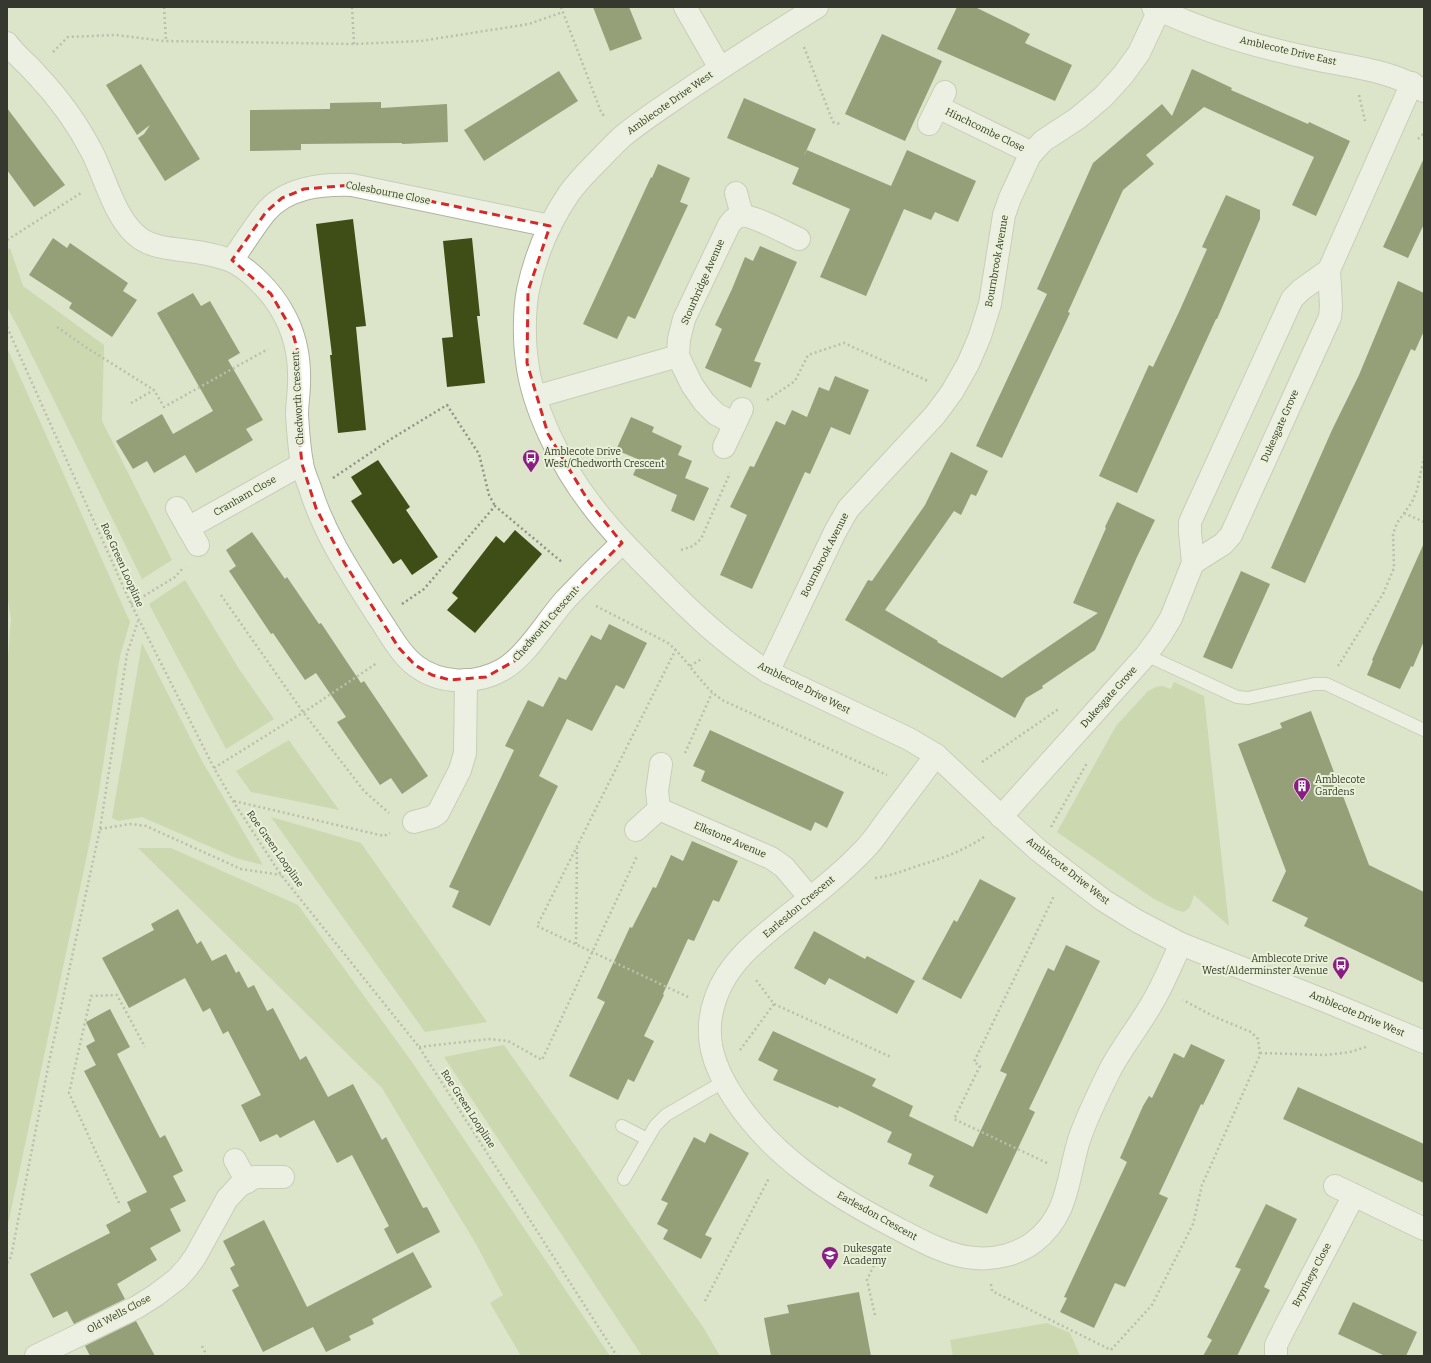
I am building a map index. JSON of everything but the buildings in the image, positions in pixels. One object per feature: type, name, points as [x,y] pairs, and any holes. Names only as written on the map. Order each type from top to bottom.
[{"type":"street","points":[[685,7],[720,68],[817,7]]},
{"type":"street","name":"Amblecote Drive East","points":[[1156,8],[1227,36],[1311,59],[1379,71],[1418,87]]},
{"type":"street","name":"Bournbrook Avenue","points":[[768,672],[835,532],[848,509],[935,415],[952,392],[968,364],[980,336],[990,304],[1004,215],[1010,198],[1032,153],[1043,142],[1078,118],[1103,97],[1123,75],[1139,53],[1156,8]]},
{"type":"street","name":"Chedworth Crescent","points":[[7,43],[56,95],[91,151],[120,216],[141,239],[157,246],[215,255],[232,260],[253,276],[271,294],[282,311],[298,352],[299,381],[297,415],[302,464],[316,508],[345,564],[380,620],[399,648],[415,665],[432,675],[450,680],[486,678],[503,670],[518,659],[546,622],[578,587],[622,543]]},
{"type":"street","name":"Amblecote Drive West","points":[[720,68],[647,118],[621,138],[589,170],[568,194],[550,226],[537,259],[528,291],[525,328],[527,362],[535,397],[548,434],[589,502],[622,543],[679,600],[747,659],[768,672],[909,739],[936,756],[1038,850],[1103,900],[1137,921],[1181,944],[1328,1002],[1415,1039]]},
{"type":"street","name":"Dukesgate Grove","points":[[1193,563],[1224,544],[1231,536],[1330,317],[1331,306],[1329,270],[1376,164],[1418,87]]},
{"type":"street","name":"Hinchcombe Close","points":[[937,108],[1032,153]]},
{"type":"street","name":"Colesbourne Close","points":[[232,260],[266,212],[282,198],[304,189],[329,184],[352,185],[550,226]]},
{"type":"street","points":[[736,193],[742,215],[751,217],[799,239]]},
{"type":"street","name":"Stourbridge Avenue","points":[[678,356],[679,339],[684,319],[729,225],[733,220],[742,215]]},
{"type":"street","name":"Dukesgate Grove","points":[[1003,818],[1146,655],[1171,618],[1193,563],[1190,522],[1292,299],[1301,290],[1329,270]]},
{"type":"street","points":[[535,397],[678,356],[692,385],[704,402],[716,414],[739,416],[724,447]]},
{"type":"street","name":"Cranham Close","points":[[193,536],[302,464]]},
{"type":"street","points":[[177,508],[193,536]]},
{"type":"street","points":[[409,824],[432,818],[438,813],[460,770],[465,753],[466,680]]},
{"type":"street","name":"Earlesdon Crescent","points":[[936,756],[866,848],[843,870],[746,951],[726,974],[715,998],[709,1027],[712,1054],[722,1079],[745,1115],[762,1134],[782,1154],[814,1179],[853,1205],[894,1227],[920,1240],[952,1253],[974,1258],[985,1258],[1012,1254],[1032,1244],[1049,1229],[1060,1211],[1079,1140],[1112,1066],[1152,1003],[1181,944]]},
{"type":"street","points":[[636,830],[660,809],[657,791],[661,764]]},
{"type":"street","name":"Elkstone Avenue","points":[[660,809],[771,858],[784,867],[810,898]]},
{"type":"street","points":[[235,1160],[247,1182]]},
{"type":"street","name":"Old Wells Close","points":[[36,1356],[137,1307],[156,1295],[177,1279],[195,1257],[227,1199],[239,1186],[255,1178],[284,1177]]},
{"type":"street","name":"Brynheys Close","points":[[1276,1356],[1276,1345],[1345,1191],[1424,1229]]},
{"type":"lane","points":[[1146,655],[1237,697],[1248,698],[1314,684],[1326,684],[1424,730]]},
{"type":"lane","points":[[624,1179],[655,1126],[666,1115],[722,1079]]},
{"type":"lane","points":[[622,1126],[647,1139]]},
{"type":"path","points":[[164,7],[166,40]]},
{"type":"path","points":[[352,7],[354,44]]},
{"type":"path","points":[[561,7],[601,112],[621,138]]},
{"type":"path","points":[[34,71],[68,37],[116,35],[166,40],[354,44],[421,41],[529,24],[563,12]]},
{"type":"path","points":[[794,21],[832,122],[840,124]]},
{"type":"path","points":[[1352,66],[1376,164]]},
{"type":"path","points":[[7,240],[104,178]]},
{"type":"path","name":"Roe Green Loopline","points":[[7,327],[131,604],[214,768],[233,801],[281,875],[419,1047],[617,1356]]},
{"type":"path","points":[[58,327],[87,348],[154,390],[164,407],[293,336]]},
{"type":"path","points":[[739,416],[761,404],[795,381],[808,355],[844,343],[952,392]]},
{"type":"path","points":[[131,403],[154,390]]},
{"type":"path","points":[[311,493],[391,439],[447,405],[479,454],[490,495],[495,506],[578,587],[676,649],[712,693],[724,701],[913,787]]},
{"type":"path","points":[[681,550],[693,546],[701,539],[732,468],[724,447]]},
{"type":"path","points":[[1336,670],[1383,594],[1394,568],[1393,534],[1396,523],[1412,502],[1417,490],[1424,457]]},
{"type":"path","points":[[380,620],[424,589],[495,506]]},
{"type":"path","points":[[1404,513],[1424,522]]},
{"type":"path","points":[[131,604],[175,576],[183,569],[193,536]]},
{"type":"path","points":[[221,595],[303,712],[364,792],[409,824],[384,836],[233,801]]},
{"type":"path","points":[[7,1263],[11,1257],[49,1062],[100,829],[127,654],[139,620]]},
{"type":"path","points":[[214,768],[303,712],[399,648]]},
{"type":"path","points":[[676,649],[537,926],[713,1009]]},
{"type":"path","points":[[661,764],[682,759],[712,693]]},
{"type":"path","points":[[959,777],[1067,704]]},
{"type":"path","points":[[1038,850],[1091,757]]},
{"type":"path","points":[[843,870],[874,878],[888,876],[953,855],[985,836],[1003,818]]},
{"type":"path","points":[[100,829],[130,824],[146,826],[241,869],[281,875]]},
{"type":"path","points":[[419,1047],[489,1039],[508,1042],[542,1060],[594,952],[642,845],[636,830]]},
{"type":"path","points":[[576,944],[577,847]]},
{"type":"path","points":[[1066,871],[974,1062],[980,1066],[954,1118],[1070,1174]]},
{"type":"path","points":[[740,958],[774,1004],[891,1057]]},
{"type":"path","points":[[985,1258],[992,1291],[1111,1350],[1152,1306],[1193,1224],[1202,1185],[1260,1056],[1258,1039],[1251,1032],[1215,1017],[1160,988]]},
{"type":"path","points":[[120,1203],[69,1093],[90,996],[117,995],[145,1047]]},
{"type":"path","points":[[722,1079],[774,1004]]},
{"type":"path","points":[[1260,1053],[1326,1055],[1350,1052],[1415,1039]]},
{"type":"path","points":[[705,1301],[782,1154]]},
{"type":"path","points":[[875,1315],[867,1280],[894,1227]]},
{"type":"path","points":[[202,1346],[208,1356]]},
{"type":"highlighted area","points":[[352,185],[550,226],[528,291],[527,363],[548,434],[589,502],[622,543],[565,600],[518,659],[486,677],[450,680],[432,675],[415,665],[399,648],[345,564],[316,508],[302,464],[297,415],[298,352],[292,330],[271,294],[232,260],[266,212],[282,198],[304,189]]},
{"type":"green space","points":[[10,248],[23,286],[104,345],[102,421],[172,560],[142,579],[7,307],[7,250]]},
{"type":"green space","points":[[7,348],[130,622],[120,656],[90,841],[7,1229],[7,670],[11,619],[7,595]]},
{"type":"green space","points":[[185,580],[239,669],[274,719],[226,749],[149,604]]},
{"type":"green space","points":[[142,643],[202,761],[263,865],[236,858],[142,817],[118,821],[112,818]]},
{"type":"green space","points":[[1174,682],[1204,696],[1229,926],[1194,895],[1190,907],[1184,912],[1176,910],[1154,899],[1057,832],[1116,726],[1148,691],[1162,686],[1171,689]]},
{"type":"green space","points":[[289,740],[339,810],[251,792],[236,771]]},
{"type":"green space","points":[[271,817],[361,843],[487,1022],[425,1032]]},
{"type":"green space","points":[[138,848],[171,848],[298,905],[412,1062],[610,1356],[521,1356],[490,1303],[503,1295],[476,1244],[382,1088]]},
{"type":"green space","points":[[504,1045],[703,1327],[720,1356],[642,1356],[444,1057]]},
{"type":"green space","points":[[1047,1323],[1070,1333],[1080,1356],[953,1356],[950,1340]]},
{"type":"place","name":"Amblecote Drive West/Chedworth Crescent","points":[[531,473]]},
{"type":"place","name":"Amblecote Gardens","points":[[1302,801]]},
{"type":"place","name":"Amblecote Drive West/Alderminster Avenue","points":[[1341,980]]},
{"type":"place","name":"Dukesgate Academy","points":[[830,1270]]}]
